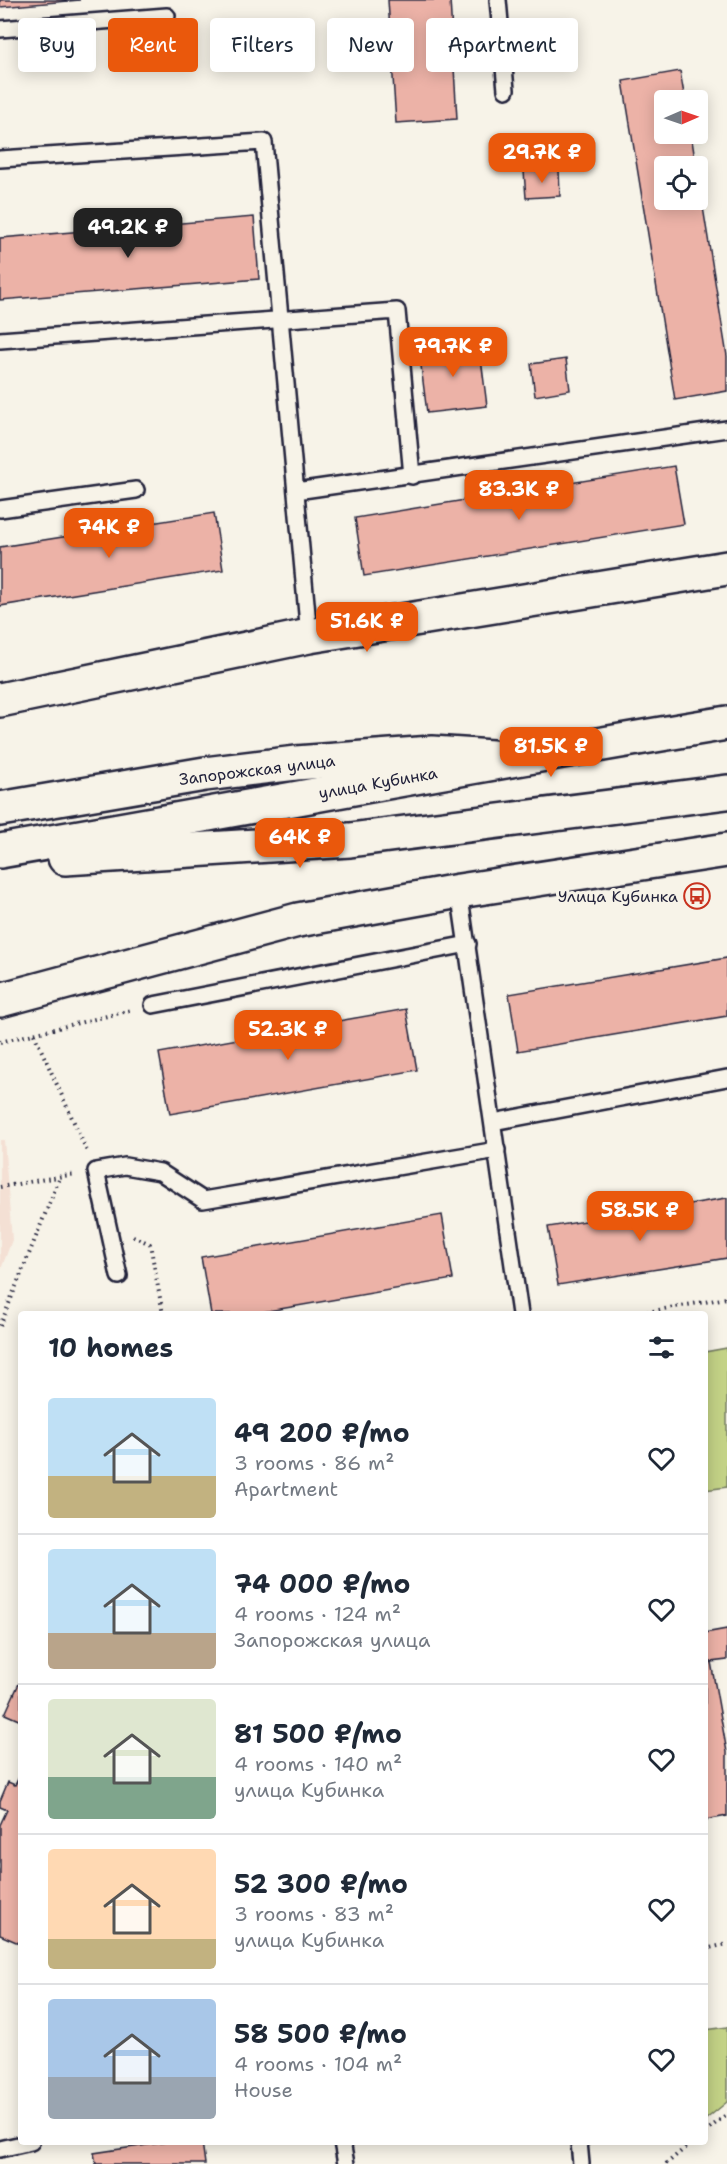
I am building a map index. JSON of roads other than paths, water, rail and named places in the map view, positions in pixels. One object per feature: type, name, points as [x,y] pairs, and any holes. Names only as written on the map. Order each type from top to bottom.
[{"type":"street","points":[[0,700],[309,636],[727,568]]},
{"type":"street","name":"улица Кубинка","points":[[0,851],[516,758],[727,723]]},
{"type":"street","name":"Запорожская улица","points":[[0,809],[205,774],[296,763],[432,753],[516,758]]},
{"type":"street","points":[[0,862],[350,840],[727,792]]},
{"type":"street","points":[[0,1000],[298,920],[459,891],[727,850]]},
{"type":"lane","points":[[498,0],[506,90]]},
{"type":"lane","points":[[0,29],[167,16]]},
{"type":"lane","points":[[0,159],[264,142],[309,636]]},
{"type":"lane","points":[[0,340],[397,311],[412,476]]},
{"type":"lane","points":[[296,491],[727,429]]},
{"type":"lane","points":[[0,509],[136,490]]},
{"type":"lane","points":[[459,891],[520,1311]]},
{"type":"lane","points":[[153,1005],[468,944]]},
{"type":"lane","points":[[493,1122],[727,1078]]},
{"type":"lane","points":[[119,1276],[96,1171],[125,1166],[160,1172],[203,1200],[497,1150]]},
{"type":"lane","points":[[0,2149],[18,2145]]},
{"type":"lane","points":[[343,2145],[346,2164]]},
{"type":"lane","points":[[579,2145],[581,2164]]},
{"type":"place","name":"Улица Кубинка","points":[[697,896]]}]
